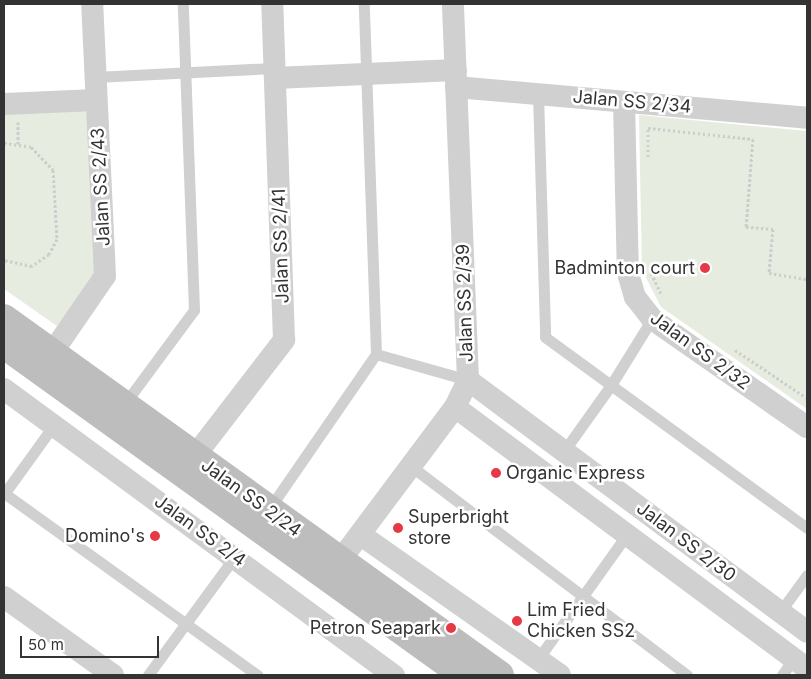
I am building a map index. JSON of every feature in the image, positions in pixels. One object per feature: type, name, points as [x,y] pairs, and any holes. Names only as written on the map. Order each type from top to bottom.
[{"type":"main road","name":"Jalan SS 2/24","points":[[4,318],[339,562],[500,675]]},
{"type":"main road","name":"Jalan SS 2/24","points":[[4,345],[463,675]]},
{"type":"street","name":"Jalan SS 2/43","points":[[52,353],[106,276],[92,4]]},
{"type":"street","name":"Jalan SS 2/41","points":[[194,457],[284,340],[272,4]]},
{"type":"street","name":"Jalan SS 2/39","points":[[339,562],[361,536],[456,407],[468,380],[453,4]]},
{"type":"street","name":"Jalan SS 2/34","points":[[274,73],[366,74],[456,79],[538,94],[807,118]]},
{"type":"street","points":[[4,104],[96,100]]},
{"type":"street","name":"Jalan SS 2/32","points":[[624,102],[628,273],[635,297],[659,311],[807,427]]},
{"type":"street","name":"Jalan SS 2/30","points":[[468,380],[807,632]]},
{"type":"street","name":"Jalan SS 2/4","points":[[4,389],[235,556],[394,675]]},
{"type":"street","points":[[456,407],[627,534],[794,667]]},
{"type":"street","points":[[361,536],[560,675]]},
{"type":"street","points":[[4,597],[113,675]]},
{"type":"lane","points":[[123,406],[194,310],[183,4]]},
{"type":"lane","points":[[268,510],[376,354],[364,4]]},
{"type":"lane","points":[[95,76],[186,72],[274,73]]},
{"type":"lane","points":[[538,94],[545,337],[807,528]]},
{"type":"lane","points":[[564,451],[612,385],[659,311]]},
{"type":"lane","points":[[376,354],[468,380]]},
{"type":"lane","points":[[53,426],[4,494],[256,675]]},
{"type":"lane","points":[[412,467],[687,675]]},
{"type":"lane","points":[[538,659],[627,534]]},
{"type":"lane","points":[[148,675],[235,556]]},
{"type":"lane","points":[[780,612],[807,575]]},
{"type":"path","points":[[648,167],[648,128],[754,139],[746,227],[773,229],[769,273],[807,279]]},
{"type":"path","points":[[4,144],[31,147],[53,170],[57,239],[49,254],[32,266],[4,260]]},
{"type":"path","points":[[647,265],[659,311]]},
{"type":"path","points":[[728,345],[807,398]]},
{"type":"shaded area","points":[[89,109],[99,273],[57,326],[4,289],[4,113]]},
{"type":"shaded area","points":[[639,115],[807,131],[807,409],[661,307],[642,270]]},
{"type":"place","name":"Badminton court","points":[[705,268]]},
{"type":"place","name":"Organic Express","points":[[496,473]]},
{"type":"place","name":"Superbright store","points":[[398,528]]},
{"type":"place","name":"Domino's","points":[[155,536]]},
{"type":"place","name":"Lim Fried Chicken SS2","points":[[517,621]]},
{"type":"place","name":"Petron Seapark","points":[[451,628]]}]
